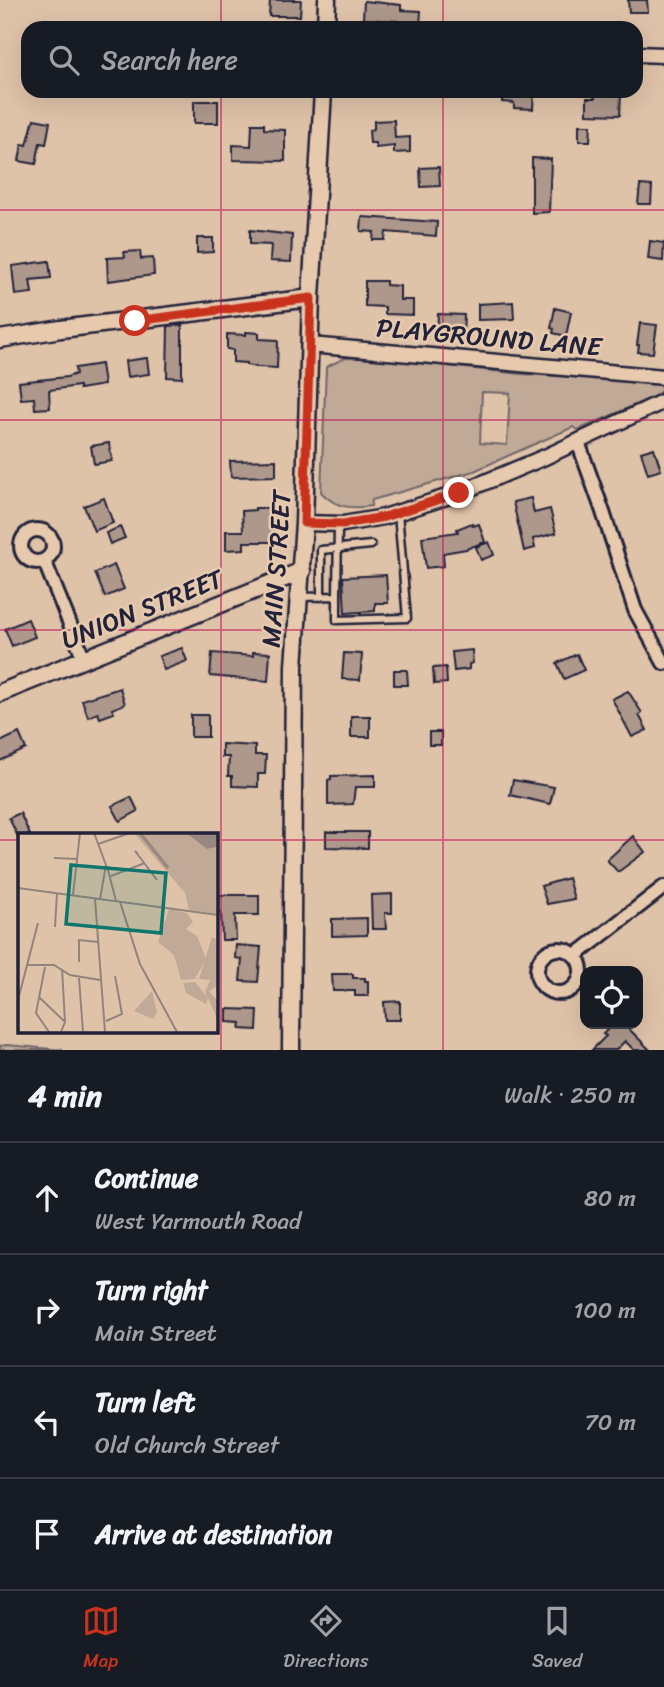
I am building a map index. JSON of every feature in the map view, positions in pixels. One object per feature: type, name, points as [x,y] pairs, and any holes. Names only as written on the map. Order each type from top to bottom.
[{"type":"main road","points":[[326,21],[327,0]]},
{"type":"main road","name":"MAIN STREET","points":[[291,1050],[294,666],[302,570],[311,298],[323,98]]},
{"type":"main road","points":[[0,339],[61,328],[311,298]]},
{"type":"main road","name":"UNION STREET","points":[[0,693],[302,570]]},
{"type":"street","points":[[643,54],[664,55]]},
{"type":"street","name":"PLAYGROUND LANE","points":[[310,345],[664,377]]},
{"type":"street","points":[[304,523],[338,524],[398,513],[459,493],[578,442],[664,401]]},
{"type":"street","points":[[578,442],[635,610],[664,663]]},
{"type":"street","points":[[44,560],[84,659]]},
{"type":"street","points":[[575,956],[664,887]]},
{"type":"lane","points":[[338,524],[337,620],[407,618],[398,513]]},
{"type":"lane","points":[[321,597],[321,550],[371,545]]},
{"type":"lane","points":[[300,597],[337,596]]},
{"type":"shaded area","points":[[365,357],[521,374],[655,382],[660,383],[663,389],[655,396],[578,430],[573,427],[474,471],[372,500],[371,506],[350,507],[332,501],[321,492],[326,367],[345,358]],"holes":[[[482,392],[510,393],[507,445],[480,443]]]},
{"type":"shaded area","points":[[0,1046],[63,1050],[0,1050]]},
{"type":"building","points":[[270,0],[301,0],[300,16],[269,16]]},
{"type":"building","points":[[628,0],[647,0],[648,12],[629,12]]},
{"type":"building","points":[[364,1],[401,5],[401,10],[421,11],[420,21],[363,19]]},
{"type":"building","points":[[502,98],[534,98],[533,109],[514,108],[514,103],[502,102]]},
{"type":"building","points":[[587,98],[621,98],[620,115],[587,114]]},
{"type":"building","points":[[194,101],[218,101],[218,123],[194,123]]},
{"type":"building","points":[[34,119],[50,122],[46,144],[40,143],[36,164],[19,161],[22,144],[27,145]]},
{"type":"building","points":[[394,120],[395,138],[410,137],[410,152],[394,153],[394,146],[376,148],[375,143],[370,143],[369,130],[374,129],[374,121]]},
{"type":"building","points":[[252,124],[264,124],[264,129],[285,130],[285,161],[233,160],[233,145],[251,146]]},
{"type":"building","points":[[579,125],[591,125],[590,141],[579,141]]},
{"type":"building","points":[[532,158],[551,159],[549,212],[532,213]]},
{"type":"building","points":[[439,167],[440,186],[421,187],[420,168]]},
{"type":"building","points":[[640,185],[652,186],[651,204],[638,204]]},
{"type":"building","points":[[362,217],[437,222],[436,236],[386,232],[385,240],[373,240],[374,232],[361,231]]},
{"type":"building","points":[[250,230],[292,235],[291,262],[270,261],[271,245],[250,244]]},
{"type":"building","points":[[197,238],[213,238],[213,252],[197,253]]},
{"type":"building","points":[[650,241],[664,243],[663,261],[648,259]]},
{"type":"building","points":[[140,251],[141,259],[153,258],[154,275],[108,281],[107,258],[125,257],[124,252]]},
{"type":"building","points":[[49,261],[51,278],[30,280],[32,293],[15,295],[12,266]]},
{"type":"building","points":[[365,281],[386,281],[386,285],[400,286],[400,300],[413,300],[413,315],[385,314],[385,307],[365,306]]},
{"type":"building","points":[[513,302],[514,319],[478,320],[478,304]]},
{"type":"building","points":[[555,308],[571,312],[566,336],[553,333],[554,329],[551,328]]},
{"type":"building","points":[[438,314],[464,315],[463,335],[437,334]]},
{"type":"building","points":[[640,323],[657,325],[653,353],[638,352]]},
{"type":"building","points":[[182,325],[182,378],[167,377],[168,326]]},
{"type":"building","points":[[246,332],[259,333],[259,339],[278,340],[277,368],[233,362],[233,350],[227,349],[227,334],[246,335]]},
{"type":"building","points":[[147,358],[149,374],[127,377],[125,361]]},
{"type":"building","points":[[101,364],[104,385],[49,390],[50,408],[35,409],[34,398],[21,399],[19,382],[67,377],[76,374],[75,368]]},
{"type":"building","points":[[109,443],[112,461],[94,464],[91,446]]},
{"type":"building","points":[[654,448],[661,470],[648,474],[641,452]]},
{"type":"building","points":[[276,460],[276,476],[231,477],[230,461]]},
{"type":"building","points":[[104,498],[113,523],[94,531],[84,506]]},
{"type":"building","points":[[531,498],[534,513],[550,509],[556,533],[533,539],[535,548],[524,551],[513,502]]},
{"type":"building","points":[[271,508],[274,542],[244,542],[244,549],[226,550],[226,531],[243,531],[242,511]]},
{"type":"building","points":[[472,523],[473,526],[479,524],[485,542],[443,553],[444,566],[426,568],[422,537],[458,532],[457,529]]},
{"type":"building","points":[[120,527],[125,538],[110,544],[106,533]]},
{"type":"building","points":[[489,542],[494,555],[481,560],[476,547]]},
{"type":"building","points":[[114,565],[124,589],[105,597],[95,573]]},
{"type":"building","points":[[386,575],[388,603],[375,603],[375,611],[345,613],[343,577]]},
{"type":"building","points":[[28,619],[35,637],[12,646],[5,629]]},
{"type":"building","points":[[182,648],[187,661],[164,670],[159,656]]},
{"type":"building","points":[[472,650],[473,663],[469,664],[469,669],[454,671],[452,652]]},
{"type":"building","points":[[253,652],[270,653],[268,681],[210,676],[212,653],[253,656]]},
{"type":"building","points":[[344,653],[362,654],[360,680],[342,679]]},
{"type":"building","points":[[577,654],[584,670],[564,679],[557,663]]},
{"type":"building","points":[[446,667],[447,683],[434,684],[433,668]]},
{"type":"building","points":[[394,670],[407,670],[408,685],[394,685]]},
{"type":"building","points":[[120,688],[125,704],[112,709],[114,713],[100,718],[98,713],[88,717],[82,700]]},
{"type":"building","points":[[628,691],[642,713],[639,715],[647,730],[632,737],[612,699]]},
{"type":"building","points":[[191,715],[208,715],[208,737],[191,737]]},
{"type":"building","points":[[351,716],[370,716],[370,737],[351,737]]},
{"type":"building","points":[[429,732],[441,732],[441,745],[429,745]]},
{"type":"building","points":[[19,733],[26,749],[0,761],[0,742]]},
{"type":"building","points":[[222,744],[255,746],[255,755],[266,755],[265,774],[258,774],[258,787],[232,786],[232,776],[228,776],[229,757],[222,757]]},
{"type":"building","points":[[375,775],[375,787],[355,787],[353,804],[328,805],[328,780],[331,776]]},
{"type":"building","points":[[513,780],[554,787],[550,804],[510,795]]},
{"type":"building","points":[[131,797],[138,811],[120,821],[112,806]]},
{"type":"building","points":[[20,813],[29,833],[17,835],[9,818]]},
{"type":"building","points":[[326,832],[368,832],[368,848],[326,847]]},
{"type":"building","points":[[633,836],[645,852],[618,872],[607,860]]},
{"type":"building","points":[[568,878],[574,899],[547,904],[541,886]]},
{"type":"building","points":[[392,894],[392,913],[385,913],[386,929],[372,929],[371,895]]},
{"type":"building","points":[[218,895],[259,895],[259,915],[235,915],[236,940],[222,940],[221,912],[217,912]]},
{"type":"building","points":[[367,918],[367,935],[332,936],[332,919]]},
{"type":"building","points":[[236,945],[261,947],[258,982],[240,981],[242,959],[235,958]]},
{"type":"building","points":[[332,974],[353,974],[353,978],[365,978],[365,981],[368,981],[368,996],[355,996],[355,991],[333,991]]},
{"type":"building","points":[[400,1001],[400,1020],[385,1020],[384,1002]]},
{"type":"building","points":[[227,1009],[258,1010],[257,1030],[240,1029],[241,1023],[227,1022]]},
{"type":"building","points":[[608,1029],[629,1029],[650,1050],[634,1050],[625,1041],[616,1050],[592,1050],[606,1036],[603,1034]]},
{"type":"route","points":[[135,321],[311,298],[304,523],[343,524],[384,517],[459,493]]}]
